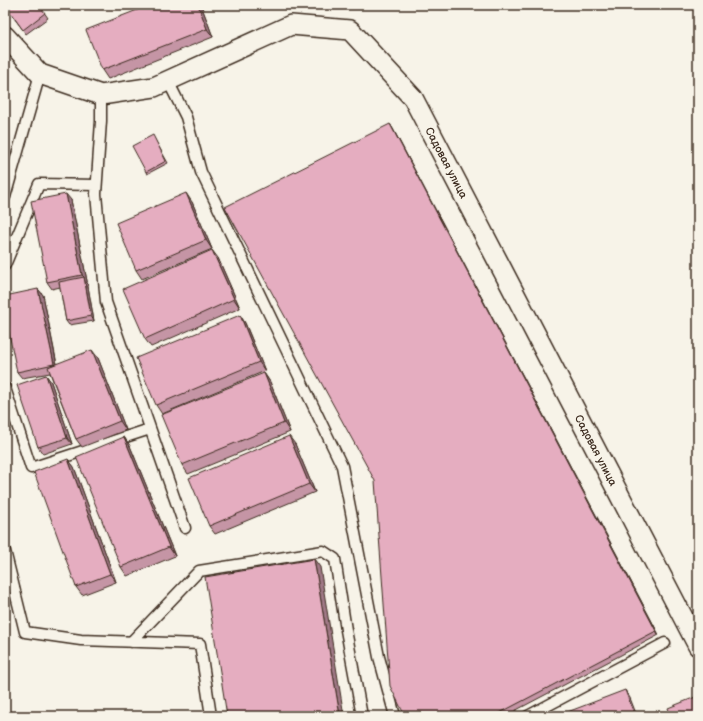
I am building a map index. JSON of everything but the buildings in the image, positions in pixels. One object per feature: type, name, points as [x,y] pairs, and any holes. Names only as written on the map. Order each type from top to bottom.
[{"type":"street","name":"Садовая улица","points":[[5,36],[40,74],[101,95],[154,87],[291,25],[350,30],[413,98],[698,646]]},
{"type":"lane","points":[[5,197],[40,74]]},
{"type":"lane","points":[[168,81],[186,117],[201,172],[342,466],[379,657],[395,716]]},
{"type":"lane","points":[[101,95],[101,121],[96,185],[106,302],[185,528]]},
{"type":"lane","points":[[5,265],[39,184],[96,185]]},
{"type":"lane","points":[[5,388],[31,468],[150,429]]},
{"type":"lane","points":[[5,551],[25,632],[81,640],[200,644],[211,716]]},
{"type":"lane","points":[[131,642],[199,571],[323,551],[335,559],[362,716]]},
{"type":"lane","points":[[528,716],[665,643]]}]
